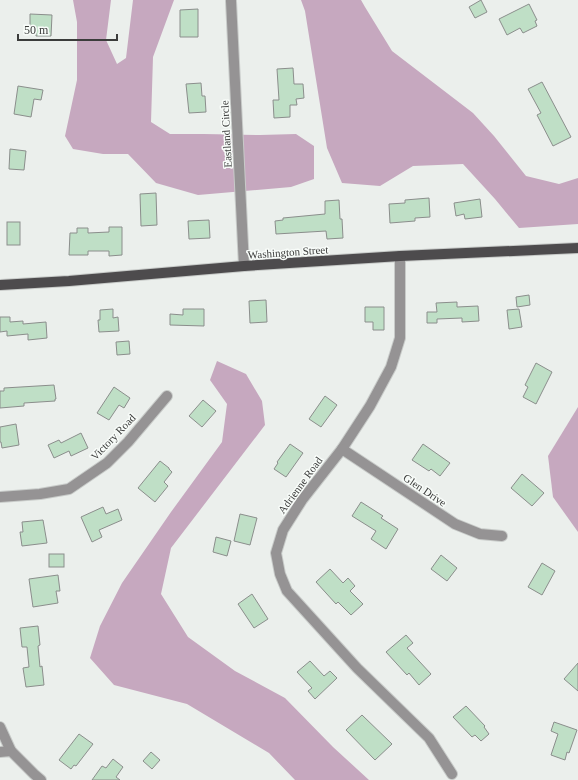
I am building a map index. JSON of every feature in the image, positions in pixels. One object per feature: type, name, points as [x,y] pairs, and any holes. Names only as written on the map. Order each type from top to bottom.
[{"type":"main road","name":"Washington Street","points":[[0,284],[69,281],[244,266],[400,256],[578,248]]},
{"type":"street","name":"Eastland Circle","points":[[231,1],[244,266]]},
{"type":"street","name":"Adrienne Road","points":[[400,256],[400,338],[391,367],[370,406],[342,449],[302,500],[283,530],[276,553],[280,574],[287,591],[352,662],[429,738],[452,774]]},
{"type":"street","name":"Victory Road","points":[[0,497],[40,494],[69,489],[107,463],[128,442],[167,396]]},
{"type":"street","name":"Glen Drive","points":[[342,449],[455,524],[480,534],[502,536]]},
{"type":"street","points":[[0,727],[11,751],[41,780]]},
{"type":"street","points":[[0,752],[11,751]]},
{"type":"shaded area","points":[[73,0],[111,0],[106,40],[117,64],[126,58],[133,0],[174,0],[153,57],[151,122],[170,134],[296,134],[314,146],[314,179],[291,187],[198,195],[156,183],[128,154],[103,154],[73,149],[65,136],[77,80],[77,22]]},
{"type":"shaded area","points":[[301,0],[361,0],[392,51],[473,113],[494,136],[526,176],[559,184],[578,178],[578,224],[519,228],[463,164],[413,166],[380,186],[342,183],[327,148],[305,11]]},
{"type":"shaded area","points":[[217,361],[246,374],[262,401],[265,425],[171,548],[161,594],[188,637],[235,671],[285,698],[333,747],[369,780],[295,780],[269,753],[187,704],[114,685],[90,658],[100,626],[122,583],[222,442],[227,404],[210,380]]},
{"type":"shaded area","points":[[578,407],[578,532],[553,497],[548,456]]},
{"type":"building","points":[[481,0],[487,12],[475,18],[469,7]]},
{"type":"building","points":[[529,4],[537,20],[535,21],[537,26],[523,33],[520,28],[507,35],[499,19]]},
{"type":"building","points":[[198,9],[198,37],[180,37],[180,10]]},
{"type":"building","points":[[30,14],[52,15],[51,36],[36,36],[36,33],[30,33]]},
{"type":"building","points":[[293,68],[294,84],[303,84],[304,98],[296,99],[297,105],[290,105],[290,117],[274,118],[273,100],[279,100],[277,69]]},
{"type":"building","points":[[542,82],[571,137],[553,146],[537,115],[541,113],[528,89]]},
{"type":"building","points":[[201,83],[202,96],[205,96],[206,112],[189,113],[186,84]]},
{"type":"building","points":[[18,86],[43,90],[41,100],[34,99],[31,117],[14,114]]},
{"type":"building","points":[[10,149],[26,151],[24,170],[9,169]]},
{"type":"building","points":[[156,193],[157,225],[141,226],[140,194]]},
{"type":"building","points":[[429,198],[430,217],[415,218],[415,221],[390,223],[389,204],[405,203],[405,200]]},
{"type":"building","points":[[480,199],[482,217],[465,219],[464,214],[456,216],[454,203]]},
{"type":"building","points":[[339,200],[343,238],[327,239],[326,231],[276,234],[275,221],[283,220],[283,218],[325,214],[325,201]]},
{"type":"building","points":[[209,220],[210,238],[189,239],[188,221]]},
{"type":"building","points":[[7,222],[20,222],[20,245],[7,245]]},
{"type":"building","points":[[109,227],[122,227],[122,255],[109,256],[109,251],[88,251],[88,255],[69,255],[70,233],[77,233],[77,228],[88,228],[88,233],[109,232]]},
{"type":"building","points":[[529,295],[530,305],[517,307],[516,297]]},
{"type":"building","points":[[266,300],[267,322],[250,323],[249,301]]},
{"type":"building","points":[[457,302],[457,307],[478,306],[479,321],[462,322],[462,318],[437,319],[437,323],[427,323],[427,312],[437,312],[436,303]]},
{"type":"building","points":[[365,307],[384,307],[384,330],[373,330],[373,322],[365,322]]},
{"type":"building","points":[[113,309],[113,318],[118,317],[119,331],[99,332],[98,320],[100,320],[100,310]]},
{"type":"building","points":[[183,309],[204,309],[204,326],[170,325],[170,314],[183,315]]},
{"type":"building","points":[[519,309],[522,327],[509,329],[507,310]]},
{"type":"building","points":[[0,317],[10,317],[10,322],[23,321],[23,324],[46,322],[47,338],[28,340],[28,334],[7,336],[7,331],[0,332]]},
{"type":"building","points":[[129,341],[130,354],[117,355],[116,342]]},
{"type":"building","points":[[536,363],[552,372],[536,404],[523,397],[528,387],[525,385]]},
{"type":"building","points":[[54,385],[55,401],[24,403],[24,406],[0,408],[0,391],[4,391],[4,388]]},
{"type":"building","points":[[114,387],[130,398],[124,408],[119,405],[109,420],[97,413]]},
{"type":"building","points":[[325,396],[337,405],[321,427],[309,419]]},
{"type":"building","points":[[203,400],[216,411],[202,427],[189,416]]},
{"type":"building","points":[[16,424],[19,445],[2,448],[0,442],[0,427]]},
{"type":"building","points":[[81,433],[88,448],[71,456],[69,451],[54,458],[48,445],[59,440],[61,443]]},
{"type":"building","points":[[290,444],[303,453],[286,477],[274,469],[278,463],[277,462]]},
{"type":"building","points":[[423,444],[450,463],[440,476],[431,469],[429,471],[412,460]]},
{"type":"building","points":[[160,461],[172,472],[164,482],[168,486],[155,502],[138,488]]},
{"type":"building","points":[[522,474],[544,493],[532,506],[511,488]]},
{"type":"building","points":[[361,502],[383,516],[381,518],[398,529],[386,549],[371,539],[376,531],[352,516]]},
{"type":"building","points":[[103,507],[106,514],[118,509],[122,520],[99,530],[102,537],[92,542],[81,517]]},
{"type":"building","points":[[240,514],[257,518],[250,545],[234,541]]},
{"type":"building","points":[[43,520],[47,543],[22,546],[20,532],[23,532],[22,522]]},
{"type":"building","points":[[216,537],[231,541],[227,556],[213,552]]},
{"type":"building","points":[[49,554],[64,554],[64,567],[49,567]]},
{"type":"building","points":[[441,555],[457,568],[447,581],[431,569]]},
{"type":"building","points":[[542,563],[555,571],[542,595],[528,587]]},
{"type":"building","points":[[330,569],[343,583],[348,578],[355,586],[350,591],[363,604],[351,615],[338,602],[336,604],[316,582]]},
{"type":"building","points":[[58,575],[60,591],[56,591],[58,603],[33,607],[29,579]]},
{"type":"building","points":[[252,594],[268,619],[254,628],[238,604]]},
{"type":"building","points":[[38,626],[40,667],[42,666],[44,685],[26,687],[23,668],[29,667],[27,647],[22,647],[20,628]]},
{"type":"building","points":[[406,635],[413,643],[407,648],[431,674],[419,685],[409,673],[407,675],[386,652]]},
{"type":"building","points":[[310,661],[324,676],[330,671],[337,678],[315,699],[308,691],[312,688],[297,672]]},
{"type":"building","points":[[578,663],[578,691],[564,679]]},
{"type":"building","points":[[466,706],[485,726],[484,727],[489,734],[481,741],[475,735],[472,737],[453,717]]},
{"type":"building","points":[[362,715],[392,744],[375,760],[346,730]]},
{"type":"building","points":[[554,722],[577,730],[565,760],[551,755],[558,734],[551,731]]},
{"type":"building","points":[[79,734],[93,744],[76,766],[74,765],[71,769],[59,760]]},
{"type":"building","points":[[151,752],[160,760],[152,769],[143,761]]},
{"type":"building","points":[[113,759],[123,767],[116,777],[120,780],[92,780],[102,766],[106,768]]}]
